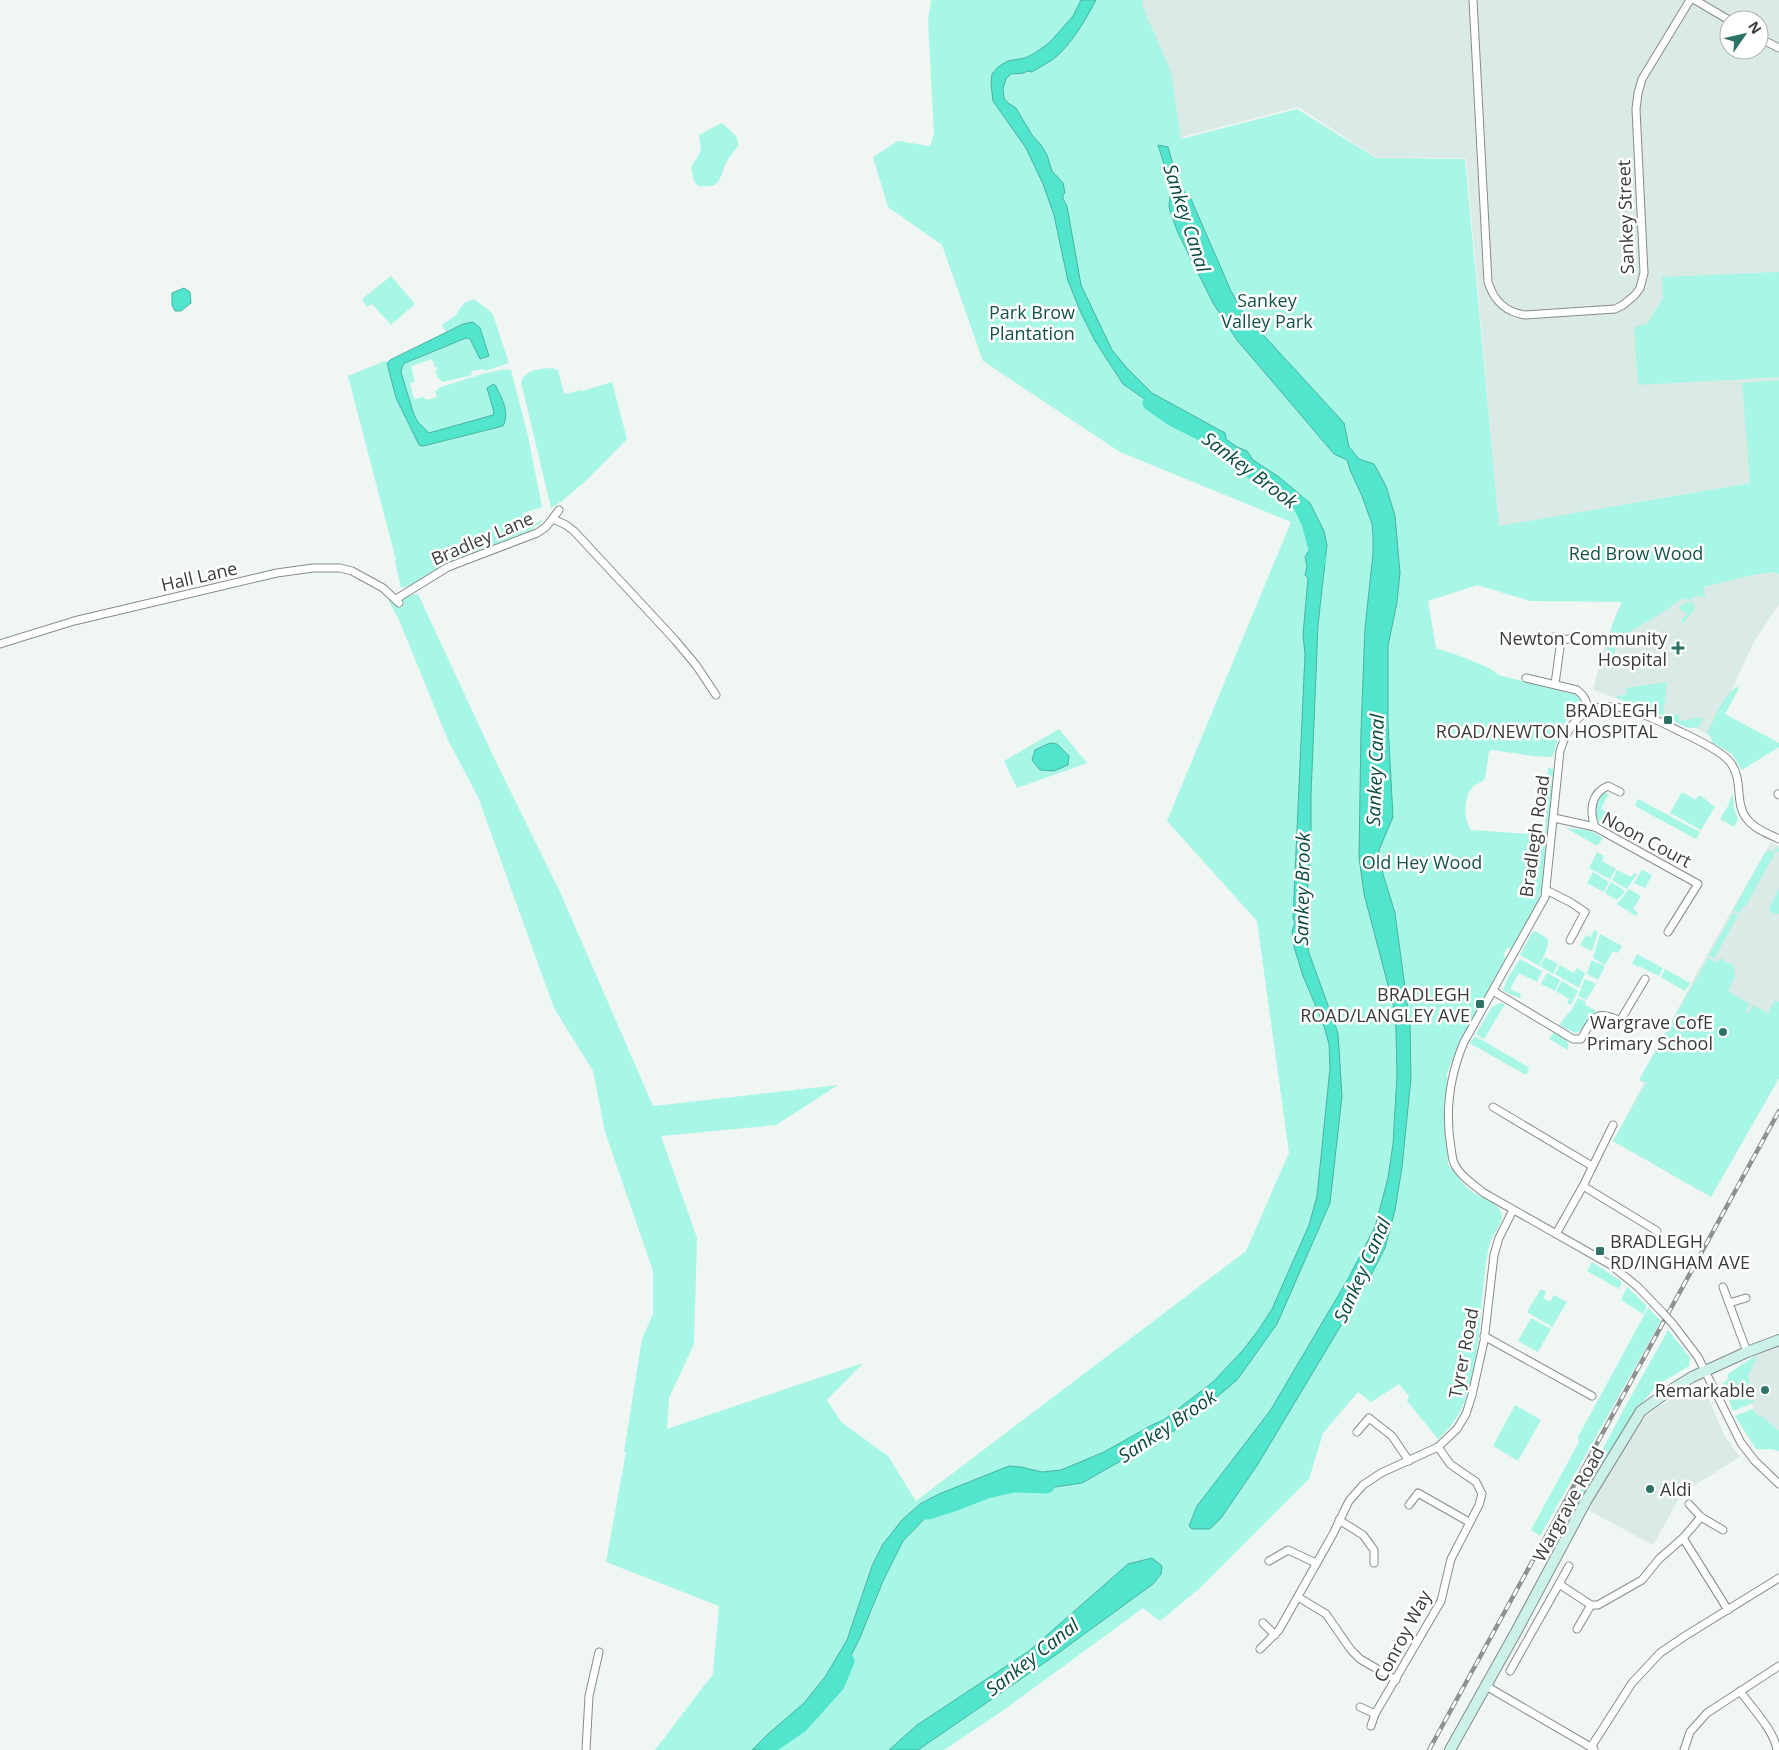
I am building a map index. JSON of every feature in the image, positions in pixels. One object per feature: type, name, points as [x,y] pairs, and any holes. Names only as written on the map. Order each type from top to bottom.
[{"type":"street","name":"Sankey Street","points":[[1473,0],[1488,282],[1491,291],[1500,304],[1512,312],[1525,315],[1615,309],[1629,301],[1640,288],[1644,273],[1637,124],[1638,93],[1642,79],[1690,0]]},
{"type":"street","points":[[1695,0],[1719,14]]},
{"type":"street","name":"Bradley Lane","points":[[397,601],[448,567],[537,533],[546,527],[559,510]]},
{"type":"street","name":"Bradley Lane","points":[[553,519],[566,524],[574,531],[675,640],[696,665],[716,695]]},
{"type":"street","name":"Hall Lane","points":[[0,644],[84,619],[277,573],[313,568],[340,568],[352,571],[383,588],[397,601]]},
{"type":"street","points":[[1555,684],[1557,638],[1578,638]]},
{"type":"street","points":[[1526,678],[1577,690],[1583,694],[1589,710],[1604,706],[1635,711],[1690,736],[1725,757],[1736,771],[1742,807],[1747,820],[1779,839]]},
{"type":"street","name":"Bradlegh Road","points":[[1589,710],[1571,726],[1560,752],[1546,890],[1539,909],[1464,1042],[1456,1061],[1450,1090],[1449,1137],[1454,1163],[1468,1180],[1484,1193],[1611,1265],[1622,1273],[1662,1312],[1691,1346],[1741,1443],[1755,1461],[1779,1484]]},
{"type":"street","points":[[1595,826],[1592,808],[1596,794],[1608,786],[1620,792]]},
{"type":"street","name":"Noon Court","points":[[1554,818],[1595,826],[1698,884],[1668,932]]},
{"type":"street","points":[[1546,890],[1585,912],[1570,940]]},
{"type":"street","points":[[1493,991],[1573,1039],[1581,1039],[1598,1016],[1603,1014],[1609,1015],[1620,1021],[1645,979]]},
{"type":"street","points":[[1493,1107],[1592,1166]]},
{"type":"street","points":[[1556,1234],[1583,1186],[1613,1125]]},
{"type":"street","points":[[1583,1186],[1657,1231]]},
{"type":"street","name":"Tyrer Road","points":[[1260,1648],[1275,1635],[1298,1597],[1349,1501],[1363,1485],[1381,1473],[1438,1447],[1457,1429],[1466,1414],[1472,1395],[1484,1336],[1494,1254],[1499,1238],[1513,1210]]},
{"type":"street","points":[[1723,1287],[1747,1352]]},
{"type":"street","points":[[1729,1303],[1746,1298]]},
{"type":"street","points":[[1484,1336],[1592,1396]]},
{"type":"street","name":"Wargrave Road","points":[[1450,1750],[1586,1501],[1635,1419],[1646,1406],[1666,1392],[1705,1371],[1779,1340]]},
{"type":"street","points":[[1356,1432],[1369,1418],[1392,1436],[1409,1461]]},
{"type":"street","name":"Conroy Way","points":[[1371,1726],[1376,1714],[1441,1601],[1451,1559],[1481,1499],[1482,1494],[1476,1482],[1450,1464],[1438,1447]]},
{"type":"street","points":[[1409,1505],[1418,1493],[1469,1522]]},
{"type":"street","points":[[1689,1504],[1700,1517],[1723,1530]]},
{"type":"street","points":[[1559,1584],[1591,1605],[1598,1605],[1642,1580],[1659,1559],[1683,1538],[1700,1517]]},
{"type":"street","points":[[1340,1520],[1364,1535],[1374,1550],[1374,1563]]},
{"type":"street","points":[[1683,1538],[1728,1610]]},
{"type":"street","points":[[1268,1561],[1288,1550],[1316,1563]]},
{"type":"street","points":[[1510,1671],[1569,1566]]},
{"type":"street","points":[[1486,1686],[1593,1748],[1632,1683],[1643,1670],[1670,1646],[1779,1578]]},
{"type":"street","points":[[1298,1597],[1326,1614],[1351,1650],[1360,1659],[1396,1680]]},
{"type":"street","points":[[1577,1629],[1591,1605]]},
{"type":"street","points":[[1263,1623],[1275,1635]]},
{"type":"street","points":[[586,1750],[589,1696],[600,1652]]},
{"type":"street","points":[[1684,1750],[1690,1732],[1697,1722],[1716,1706],[1779,1666]]},
{"type":"street","points":[[1740,1692],[1777,1745]]},
{"type":"street","points":[[1360,1707],[1376,1714]]},
{"type":"shaded area","points":[[1141,0],[1779,0],[1779,380],[1742,384],[1751,483],[1499,526],[1466,158],[1377,158],[1298,107],[1179,138],[1140,3]]},
{"type":"shaded area","name":"Newton Community Hospital","points":[[1776,572],[1779,574],[1779,604],[1754,642],[1710,736],[1696,728],[1688,728],[1652,711],[1593,690],[1602,654],[1618,610],[1756,574]]},
{"type":"shaded area","name":"Wargrave CofE Primary School","points":[[1771,842],[1779,847],[1779,1078],[1711,1197],[1613,1141],[1644,1083],[1640,1081],[1706,956]]},
{"type":"shaded area","name":"Remarkable","points":[[1779,1346],[1779,1431],[1763,1417],[1758,1416],[1753,1409],[1748,1376],[1758,1354]]},
{"type":"shaded area","points":[[1696,1387],[1702,1388],[1706,1392],[1724,1435],[1740,1457],[1682,1493],[1653,1545],[1588,1510],[1614,1464],[1646,1417],[1659,1406]]},
{"type":"green space","name":"Sankey Valley Park","points":[[931,0],[1143,0],[1142,5],[1171,72],[1181,139],[1297,109],[1376,158],[1465,159],[1499,526],[1750,483],[1742,383],[1779,380],[1779,574],[1776,572],[1758,574],[1704,587],[1706,597],[1695,596],[1692,599],[1682,599],[1621,637],[1616,646],[1616,664],[1613,667],[1607,666],[1609,657],[1607,641],[1622,602],[1530,601],[1477,585],[1428,601],[1436,648],[1479,663],[1498,675],[1577,695],[1582,707],[1563,725],[1552,757],[1489,751],[1485,779],[1472,788],[1467,797],[1467,821],[1471,830],[1545,835],[1548,768],[1554,770],[1543,882],[1539,899],[1512,950],[1507,948],[1503,955],[1506,958],[1452,1060],[1447,1074],[1448,1165],[1466,1187],[1496,1206],[1502,1216],[1490,1243],[1478,1347],[1466,1400],[1454,1421],[1438,1439],[1407,1401],[1409,1396],[1399,1384],[1371,1402],[1358,1392],[1323,1433],[1309,1479],[1200,1588],[1160,1621],[1143,1608],[1001,1712],[944,1750],[655,1750],[713,1674],[719,1606],[606,1562],[626,1452],[624,1452],[642,1339],[653,1314],[653,1271],[605,1132],[593,1071],[554,1008],[478,797],[448,740],[399,620],[387,597],[418,594],[496,762],[560,892],[653,1106],[838,1085],[776,1125],[661,1136],[697,1238],[694,1344],[669,1398],[667,1429],[863,1363],[827,1400],[841,1422],[888,1456],[916,1501],[1246,1251],[1289,1153],[1257,921],[1167,821],[1291,522],[1120,452],[983,361],[942,245],[888,207],[873,157],[898,141],[930,146],[934,134],[928,21]]},
{"type":"green space","points":[[722,123],[736,136],[739,145],[725,165],[717,183],[710,186],[698,186],[694,181],[691,167],[701,151],[699,135]]},
{"type":"green space","points":[[1779,272],[1779,377],[1638,385],[1634,327],[1647,324],[1663,298],[1662,277]]},
{"type":"green space","points":[[391,276],[415,304],[391,325],[372,304],[367,307],[362,299]]},
{"type":"green space","points":[[474,299],[493,315],[509,363],[485,371],[484,369],[471,371],[472,375],[443,382],[438,378],[435,370],[438,369],[435,367],[432,359],[411,366],[415,382],[410,383],[414,399],[424,397],[426,400],[437,397],[435,391],[438,388],[487,373],[505,369],[511,370],[528,436],[542,507],[523,513],[529,527],[543,519],[531,530],[450,564],[409,586],[401,588],[396,560],[348,376],[385,361],[396,398],[419,445],[423,446],[503,426],[487,388],[494,412],[493,415],[429,433],[414,415],[401,372],[405,363],[466,338],[471,341],[463,324],[446,332],[442,325],[455,316],[464,303]]},
{"type":"green space","points":[[552,368],[558,370],[564,394],[583,391],[612,382],[627,439],[589,478],[551,508],[521,382],[526,374],[530,372],[538,369]]},
{"type":"green space","points":[[1689,601],[1693,603],[1695,608],[1682,625],[1682,620],[1687,613],[1680,610],[1679,606]]},
{"type":"green space","points":[[1667,682],[1663,714],[1679,715],[1679,721],[1703,718],[1699,727],[1688,728],[1652,711],[1616,698],[1627,694],[1626,688]]},
{"type":"green space","points":[[1737,687],[1739,688],[1725,714],[1779,743],[1779,747],[1742,770],[1732,754],[1713,743],[1709,734],[1707,734],[1724,701]]},
{"type":"green space","points":[[1059,729],[1087,763],[1017,788],[1004,761]]},
{"type":"green space","points":[[1682,792],[1696,800],[1698,796],[1701,796],[1715,807],[1701,830],[1670,813]]},
{"type":"green space","points":[[1603,793],[1609,793],[1601,809],[1623,821],[1617,832],[1602,823],[1601,825],[1598,821],[1596,804]]},
{"type":"green space","points":[[1732,794],[1738,819],[1734,827],[1720,819],[1728,806]]},
{"type":"green space","points":[[1638,799],[1700,832],[1696,839],[1635,806]]},
{"type":"green space","points":[[1566,828],[1589,830],[1603,838],[1597,846]]},
{"type":"green space","points":[[1778,846],[1779,852],[1776,851],[1745,907],[1739,913],[1733,910],[1765,853],[1770,850],[1773,853]]},
{"type":"green space","points":[[1597,852],[1604,856],[1602,861],[1616,869],[1610,879],[1589,868]]},
{"type":"green space","points":[[1617,870],[1631,877],[1634,873],[1637,874],[1627,889],[1612,880]]},
{"type":"green space","points":[[1642,870],[1652,875],[1645,888],[1634,883]]},
{"type":"green space","points":[[1593,872],[1609,882],[1604,892],[1587,883]]},
{"type":"green space","points":[[1611,882],[1625,891],[1617,900],[1605,893]]},
{"type":"green space","points":[[1779,888],[1779,914],[1771,913],[1769,909]]},
{"type":"green space","points":[[1629,889],[1641,896],[1633,909],[1638,913],[1636,916],[1617,904]]},
{"type":"green space","points":[[1733,913],[1738,915],[1714,959],[1709,955]]},
{"type":"green space","points":[[1594,930],[1598,932],[1592,951],[1580,945],[1586,935],[1591,937]]},
{"type":"green space","points":[[1535,931],[1548,939],[1547,949],[1539,966],[1520,955]]},
{"type":"green space","points":[[1600,934],[1622,946],[1618,953],[1613,951],[1605,965],[1593,958]]},
{"type":"green space","points":[[1637,954],[1663,968],[1659,976],[1632,964]]},
{"type":"green space","points":[[1545,957],[1558,964],[1553,974],[1540,966]]},
{"type":"green space","name":"Wargrave CofE Primary School","points":[[1722,957],[1724,962],[1733,964],[1735,977],[1728,991],[1750,1004],[1745,1013],[1747,1014],[1753,1005],[1768,1013],[1775,1000],[1779,1002],[1779,1078],[1711,1197],[1613,1141],[1646,1083],[1640,1080],[1640,1078],[1708,958],[1717,963]]},
{"type":"green space","points":[[1520,959],[1542,971],[1537,982],[1519,973],[1510,989],[1521,994],[1520,998],[1503,991],[1507,979]]},
{"type":"green space","points":[[1591,961],[1605,966],[1598,980],[1587,974]]},
{"type":"green space","points":[[1560,965],[1574,973],[1577,968],[1585,973],[1579,988],[1555,974]]},
{"type":"green space","points":[[1665,969],[1690,983],[1685,991],[1661,977]]},
{"type":"green space","points":[[1547,973],[1560,980],[1555,991],[1541,984]]},
{"type":"green space","points":[[1585,979],[1596,984],[1586,1000],[1578,996]]},
{"type":"green space","points":[[1562,981],[1578,991],[1571,1005],[1567,1003],[1569,999],[1556,991]]},
{"type":"green space","points":[[1578,998],[1586,1002],[1585,1005],[1595,1010],[1595,1013],[1581,1030],[1575,1033],[1559,1025]]},
{"type":"green space","points":[[1500,1003],[1505,1004],[1484,1039],[1476,1034],[1492,1007]]},
{"type":"green space","points":[[1554,1032],[1567,1041],[1568,1050],[1549,1039]]},
{"type":"green space","points":[[1475,1036],[1528,1067],[1527,1074],[1471,1044]]},
{"type":"green space","points":[[1592,1262],[1622,1282],[1619,1289],[1587,1271]]},
{"type":"green space","points":[[1627,1287],[1647,1306],[1643,1314],[1621,1300]]},
{"type":"green space","points":[[1541,1289],[1546,1292],[1543,1298],[1550,1302],[1554,1295],[1567,1302],[1552,1327],[1527,1312]]},
{"type":"green space","points":[[1648,1308],[1661,1321],[1540,1536],[1531,1530],[1579,1442],[1578,1437]]},
{"type":"green space","points":[[1531,1318],[1551,1329],[1538,1352],[1518,1341]]},
{"type":"green space","points":[[1668,1330],[1690,1358],[1689,1366],[1656,1386],[1633,1415],[1595,1474],[1575,1510],[1571,1508],[1630,1398]]},
{"type":"green space","points":[[1758,1354],[1748,1376],[1753,1403],[1733,1411],[1723,1383],[1727,1381],[1728,1374]]},
{"type":"green space","points":[[1515,1405],[1541,1420],[1518,1461],[1493,1446]]},
{"type":"green space","points":[[1753,1409],[1758,1416],[1763,1417],[1779,1431],[1779,1451],[1756,1449],[1735,1416]]},
{"type":"water","points":[[1081,0],[1096,0],[1079,29],[1064,49],[1052,60],[1032,72],[1011,74],[1006,79],[1003,89],[1004,98],[1016,108],[1032,135],[1047,155],[1052,171],[1063,183],[1065,193],[1063,199],[1067,206],[1081,285],[1112,350],[1127,368],[1152,393],[1225,433],[1226,439],[1247,451],[1253,460],[1279,477],[1310,503],[1324,531],[1327,545],[1318,625],[1311,838],[1305,930],[1309,953],[1338,1033],[1342,1096],[1330,1203],[1277,1324],[1237,1380],[1184,1425],[1082,1483],[1042,1489],[1012,1481],[930,1513],[903,1541],[883,1581],[859,1640],[836,1684],[812,1712],[784,1734],[770,1750],[752,1750],[804,1703],[825,1677],[847,1640],[872,1566],[883,1544],[902,1520],[920,1504],[939,1494],[1009,1466],[1042,1472],[1061,1470],[1104,1452],[1165,1419],[1213,1382],[1243,1350],[1272,1309],[1309,1225],[1317,1196],[1330,1068],[1329,1044],[1323,1023],[1303,976],[1294,947],[1292,931],[1295,923],[1293,918],[1305,654],[1303,635],[1308,578],[1305,575],[1307,566],[1305,557],[1315,541],[1301,506],[1267,486],[1246,464],[1225,448],[1196,430],[1175,420],[1123,384],[1095,341],[1081,313],[1068,281],[1054,215],[1043,184],[1026,148],[993,101],[991,84],[992,74],[998,67],[1008,61],[1025,58],[1049,43],[1073,16]]},
{"type":"water","name":"Sankey Canal","points":[[1158,145],[1168,147],[1179,186],[1191,199],[1231,291],[1245,315],[1344,423],[1349,447],[1359,459],[1374,464],[1386,486],[1395,516],[1400,573],[1397,602],[1388,646],[1388,723],[1393,817],[1379,850],[1383,874],[1395,913],[1410,1025],[1411,1078],[1402,1167],[1395,1210],[1385,1248],[1370,1277],[1258,1464],[1221,1518],[1210,1529],[1192,1529],[1189,1526],[1197,1506],[1270,1411],[1348,1279],[1375,1227],[1388,1178],[1393,1144],[1397,1075],[1396,1030],[1393,1004],[1364,894],[1359,857],[1361,730],[1365,628],[1373,554],[1372,524],[1347,460],[1334,454],[1237,340],[1213,303],[1178,233],[1170,211],[1171,186]]},
{"type":"water","points":[[184,288],[190,292],[191,303],[181,311],[175,311],[172,305],[172,293]]},
{"type":"water","points":[[473,322],[480,328],[489,356],[480,359],[470,339],[466,338],[405,363],[401,372],[414,415],[429,433],[493,415],[494,412],[487,388],[493,384],[501,396],[504,406],[506,416],[503,426],[423,446],[419,445],[396,398],[387,363],[463,324]]},
{"type":"water","points":[[1050,743],[1057,744],[1069,756],[1068,765],[1054,771],[1040,770],[1032,760],[1035,750]]},
{"type":"water","name":"Sankey Canal","points":[[1152,1558],[1162,1566],[1161,1574],[1153,1584],[1050,1659],[918,1750],[889,1750],[917,1725],[1029,1651],[1128,1564]]},
{"type":"waterway","name":"Sankey Brook","points":[[1150,403],[1173,419],[1207,436],[1245,464],[1257,476]]},
{"type":"waterway","name":"Sankey Brook","points":[[1288,496],[1300,504],[1309,523],[1319,560]]},
{"type":"waterway","name":"Sankey Brook","points":[[928,1512],[987,1491],[1014,1485],[1047,1486]]},
{"type":"waterway","name":"Sankey Brook","points":[[769,1750],[775,1743],[801,1725],[837,1685],[847,1661]]},
{"type":"railway","points":[[1429,1750],[1779,1111]]},
{"type":"place","name":"Newton Community Hospital","points":[[1678,648]]},
{"type":"place","name":"BRADLEGH ROAD/NEWTON HOSPITAL","points":[[1668,720]]},
{"type":"place","name":"BRADLEGH ROAD/LANGLEY AVE","points":[[1480,1004]]},
{"type":"place","name":"Wargrave CofE Primary School","points":[[1723,1032]]},
{"type":"place","name":"BRADLEGH RD/INGHAM AVE","points":[[1600,1251]]},
{"type":"place","name":"Remarkable","points":[[1765,1390]]},
{"type":"place","name":"Aldi","points":[[1650,1489]]},
{"type":"park label","name":"Park Brow Plantation","points":[[1032,322]]},
{"type":"park label","name":"Red Brow Wood","points":[[1636,553]]},
{"type":"park label","name":"Old Hey Wood","points":[[1422,862]]}]
